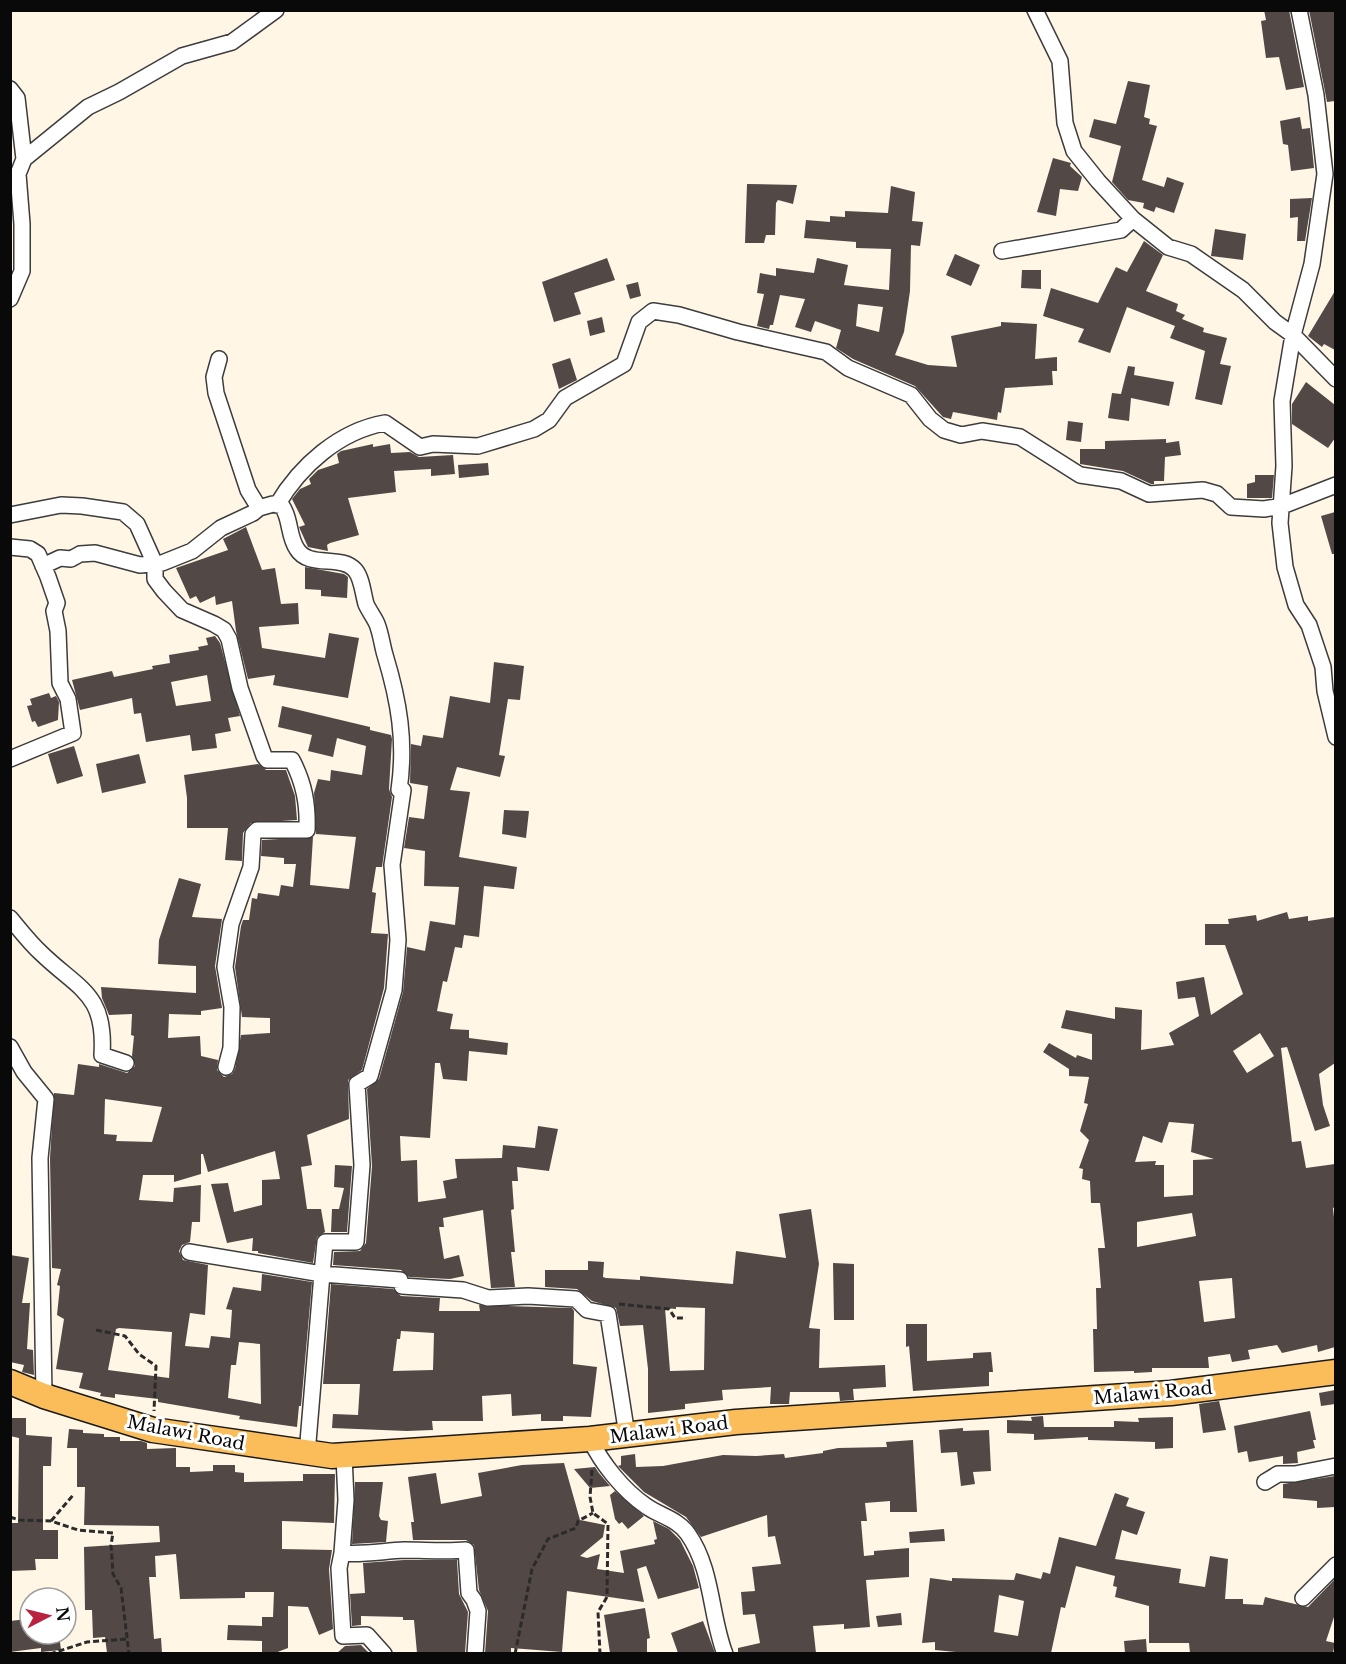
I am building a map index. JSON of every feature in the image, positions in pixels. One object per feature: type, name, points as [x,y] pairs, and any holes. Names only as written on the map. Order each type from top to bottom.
[{"type":"main road","name":"Malawi Road","points":[[10,1382],[44,1396],[153,1430],[307,1454],[344,1456],[595,1449],[627,1435],[736,1422],[1171,1393],[1335,1372]]},
{"type":"street","points":[[24,159],[88,106],[119,92],[182,56],[232,42],[276,10]]},
{"type":"street","points":[[1035,10],[1060,62],[1065,123],[1074,151],[1133,219],[1168,247],[1191,254],[1243,290],[1275,322],[1293,335],[1335,379]]},
{"type":"street","points":[[1299,10],[1316,95],[1325,174],[1312,264],[1293,335],[1282,401],[1284,466],[1280,524],[1285,567],[1296,605],[1309,625],[1323,667],[1324,691],[1335,737]]},
{"type":"street","points":[[10,88],[17,98],[24,159],[18,174],[22,224],[22,271],[10,299]]},
{"type":"street","points":[[1002,251],[1121,230],[1133,219]]},
{"type":"street","points":[[277,505],[310,462],[366,427],[385,423],[420,447],[433,444],[478,446],[534,429],[549,420],[566,398],[624,364],[639,322],[653,311],[680,315],[738,332],[826,352],[848,368],[911,395],[930,419],[944,430],[961,435],[982,431],[1020,437],[1080,474],[1121,481],[1133,489],[1149,494],[1203,490],[1217,494],[1231,507],[1264,509],[1282,506],[1335,485]]},
{"type":"street","points":[[219,358],[214,377],[216,393],[248,490],[259,508]]},
{"type":"street","points":[[10,515],[61,505],[123,512],[137,524],[155,564],[155,579],[173,602],[195,618],[224,630],[233,646],[240,688],[264,756],[267,760],[292,760],[307,799],[307,830],[257,830],[254,834],[251,867],[231,924],[225,968],[232,1007],[231,1048],[226,1067]]},
{"type":"street","points":[[43,566],[60,558],[71,559],[80,554],[95,552],[127,563],[155,564],[192,551],[220,528],[259,508],[277,505],[282,506],[288,514],[297,549],[310,559],[345,563],[358,574],[367,606],[378,626],[397,691],[404,763],[399,790],[403,790],[401,820],[396,826],[393,865],[398,940],[394,990],[370,1076],[357,1084],[362,1175],[356,1242],[325,1242],[307,1454]]},
{"type":"street","points":[[10,547],[30,549],[38,554],[57,603],[54,611],[58,631],[60,683],[68,699],[73,733],[10,759]]},
{"type":"street","points":[[10,918],[40,953],[78,983],[93,1002],[102,1023],[102,1055],[126,1064]]},
{"type":"street","points":[[10,1047],[24,1072],[46,1100],[40,1158],[44,1396]]},
{"type":"street","points":[[189,1252],[322,1274],[400,1280],[402,1286],[463,1290],[488,1298],[528,1296],[576,1299],[587,1310],[608,1314],[627,1435]]},
{"type":"street","points":[[595,1449],[645,1505],[676,1522],[688,1534],[706,1572],[719,1638],[725,1653]]},
{"type":"street","points":[[344,1456],[346,1500],[339,1568],[343,1636],[367,1635],[384,1653]]},
{"type":"street","points":[[1265,1482],[1278,1474],[1295,1474],[1335,1466]]},
{"type":"street","points":[[342,1552],[360,1555],[375,1551],[466,1550],[469,1593],[477,1611],[476,1653]]},
{"type":"street","points":[[1303,1598],[1335,1565]]},
{"type":"path","points":[[608,1314],[609,1304],[619,1304],[669,1309],[675,1318],[686,1318]]},
{"type":"path","points":[[96,1330],[124,1336],[139,1354],[156,1366],[153,1430]]},
{"type":"path","points":[[595,1449],[590,1497],[593,1513],[608,1524],[607,1597],[598,1612],[600,1653]]},
{"type":"path","points":[[51,1521],[74,1494]]},
{"type":"path","points":[[515,1653],[532,1569],[548,1539],[576,1528],[578,1521],[593,1513]]},
{"type":"path","points":[[10,1517],[19,1520],[51,1521],[66,1528],[113,1533],[113,1574],[121,1588],[129,1653]]},
{"type":"path","points":[[50,1653],[61,1653],[87,1642],[126,1639]]},
{"type":"building","points":[[1264,10],[1289,10],[1304,87],[1286,90],[1279,57],[1266,58],[1261,21],[1266,20]]},
{"type":"building","points":[[1309,10],[1335,10],[1335,101],[1327,102]]},
{"type":"building","points":[[1128,81],[1150,85],[1144,117],[1150,119],[1149,124],[1157,126],[1142,180],[1164,187],[1167,177],[1184,183],[1174,213],[1156,207],[1154,212],[1143,208],[1144,203],[1128,200],[1112,182],[1121,146],[1089,137],[1094,119],[1116,124]]},
{"type":"building","points":[[1300,117],[1302,129],[1310,128],[1314,168],[1291,171],[1288,145],[1283,144],[1280,121]]},
{"type":"building","points":[[1053,158],[1071,163],[1070,166],[1082,177],[1078,191],[1060,189],[1056,216],[1037,212]]},
{"type":"building","points":[[747,184],[797,185],[793,204],[778,200],[776,203],[775,235],[766,235],[764,243],[745,243]]},
{"type":"building","points":[[891,186],[915,192],[912,221],[923,222],[920,246],[911,245],[910,291],[904,332],[895,355],[928,365],[957,367],[951,336],[1001,326],[1001,322],[1037,324],[1035,359],[1057,357],[1057,371],[1052,371],[1053,385],[1005,388],[1001,413],[998,412],[997,420],[953,412],[951,419],[943,417],[915,386],[853,359],[836,348],[841,330],[815,321],[811,332],[795,327],[805,299],[780,295],[773,325],[770,325],[769,329],[757,326],[764,294],[757,293],[760,273],[776,276],[776,268],[814,273],[817,258],[848,265],[844,285],[889,290],[891,249],[856,248],[856,242],[804,238],[806,220],[830,222],[830,216],[845,217],[845,211],[888,213]],"holes":[[[858,304],[883,307],[879,332],[856,326]]]},
{"type":"building","points":[[1312,198],[1305,241],[1297,241],[1298,217],[1290,218],[1290,199]]},
{"type":"building","points":[[1215,229],[1246,234],[1243,260],[1211,256]]},
{"type":"building","points":[[1144,241],[1163,255],[1146,291],[1178,304],[1176,311],[1185,315],[1182,319],[1204,328],[1203,332],[1227,338],[1220,364],[1231,366],[1222,405],[1195,399],[1205,351],[1170,338],[1175,326],[1127,307],[1110,353],[1078,342],[1084,329],[1043,316],[1051,288],[1098,303],[1116,267],[1127,272]]},
{"type":"building","points":[[955,254],[980,265],[971,286],[946,275]]},
{"type":"building","points":[[607,258],[615,280],[574,293],[581,314],[554,322],[542,282]]},
{"type":"building","points":[[1022,270],[1041,270],[1041,289],[1021,288]]},
{"type":"building","points":[[638,282],[641,296],[630,299],[626,285]]},
{"type":"building","points":[[1335,291],[1335,350],[1324,344],[1322,347],[1308,336]]},
{"type":"building","points":[[602,317],[605,332],[590,336],[587,321]]},
{"type":"building","points":[[570,358],[577,380],[559,389],[552,364]]},
{"type":"building","points":[[1128,366],[1135,367],[1134,375],[1174,382],[1169,406],[1131,398],[1129,421],[1108,418],[1112,393],[1121,394]]},
{"type":"building","points":[[1306,382],[1335,405],[1335,438],[1328,448],[1292,424],[1292,404]]},
{"type":"building","points":[[1068,421],[1083,423],[1081,442],[1066,440]]},
{"type":"building","points":[[1166,439],[1166,443],[1179,441],[1181,455],[1165,457],[1164,481],[1154,481],[1154,484],[1123,471],[1080,464],[1080,449],[1105,449],[1105,441]]},
{"type":"building","points":[[373,444],[373,447],[390,444],[391,453],[410,452],[419,457],[453,455],[455,474],[431,476],[431,469],[394,471],[396,492],[348,498],[359,535],[330,543],[327,545],[328,551],[308,547],[299,527],[305,525],[292,499],[300,489],[311,484],[309,479],[318,470],[339,463],[337,454],[341,451]]},
{"type":"building","points":[[488,463],[489,475],[459,478],[458,465]]},
{"type":"building","points":[[1255,475],[1274,475],[1272,498],[1247,498],[1247,484],[1255,482]]},
{"type":"building","points":[[1335,512],[1335,554],[1332,554],[1321,516]]},
{"type":"building","points":[[246,527],[262,570],[275,568],[281,604],[298,603],[299,624],[259,627],[262,648],[325,658],[329,633],[359,638],[348,698],[273,685],[275,675],[248,679],[236,631],[232,601],[216,605],[215,596],[200,603],[196,596],[190,599],[176,568],[228,550],[223,539]]},
{"type":"building","points":[[305,567],[344,574],[348,577],[347,598],[321,596],[321,590],[305,589]]},
{"type":"building","points":[[215,636],[220,643],[240,716],[228,718],[231,731],[215,734],[217,748],[192,751],[190,735],[146,742],[141,713],[134,714],[132,698],[80,710],[72,680],[112,671],[114,677],[153,669],[152,666],[170,663],[169,655],[199,650],[198,647],[208,645],[206,638]],"holes":[[[207,675],[211,701],[176,706],[171,682]]]},
{"type":"building","points":[[494,662],[524,666],[520,700],[508,699],[499,755],[505,756],[500,777],[457,767],[450,790],[470,792],[459,857],[517,867],[514,889],[484,886],[479,937],[464,935],[462,948],[455,947],[447,982],[443,981],[437,1011],[453,1014],[450,1029],[469,1030],[469,1038],[508,1043],[507,1055],[469,1051],[467,1081],[443,1079],[440,1063],[435,1063],[430,1138],[400,1136],[401,1161],[417,1160],[418,1202],[446,1198],[443,1181],[457,1178],[455,1159],[502,1158],[503,1145],[535,1148],[538,1126],[558,1129],[549,1171],[517,1167],[518,1181],[512,1181],[514,1209],[511,1210],[515,1252],[511,1252],[515,1287],[491,1288],[483,1210],[443,1218],[444,1227],[439,1227],[444,1259],[459,1255],[464,1276],[450,1279],[409,1277],[401,1270],[333,1265],[334,1252],[360,1251],[366,1243],[372,1166],[367,1089],[379,1079],[403,992],[407,947],[425,951],[430,921],[455,925],[459,887],[424,886],[425,851],[404,848],[409,817],[424,819],[428,786],[410,783],[411,744],[421,746],[423,735],[443,738],[450,696],[490,703]]},
{"type":"building","points":[[49,693],[51,698],[56,696],[59,702],[58,720],[38,727],[35,721],[32,722],[27,706],[32,705],[30,699]]},
{"type":"building","points":[[282,706],[370,727],[370,730],[391,735],[392,739],[389,789],[392,797],[382,867],[376,867],[372,892],[376,893],[371,933],[388,934],[384,988],[362,1070],[348,1080],[349,1119],[307,1135],[312,1165],[301,1167],[307,1209],[321,1209],[325,1232],[317,1237],[313,1263],[252,1251],[253,1238],[227,1243],[211,1184],[228,1183],[234,1212],[262,1205],[262,1180],[280,1179],[275,1151],[208,1172],[203,1154],[201,1154],[201,1174],[174,1182],[174,1175],[143,1175],[139,1200],[173,1202],[174,1188],[201,1185],[200,1222],[192,1222],[190,1242],[182,1245],[179,1251],[183,1260],[208,1265],[205,1315],[190,1313],[185,1346],[209,1348],[211,1336],[230,1338],[232,1310],[226,1309],[233,1287],[261,1291],[262,1274],[312,1282],[301,1406],[299,1406],[297,1427],[239,1419],[240,1416],[158,1402],[158,1399],[115,1394],[115,1398],[100,1396],[101,1393],[79,1388],[83,1373],[56,1369],[64,1319],[57,1315],[60,1286],[57,1285],[61,1269],[52,1268],[50,1158],[54,1093],[74,1095],[78,1064],[99,1067],[99,1064],[127,1073],[135,1066],[132,1056],[134,1036],[131,1035],[132,1014],[109,1015],[102,998],[101,987],[196,993],[196,966],[158,964],[159,940],[179,878],[201,884],[192,917],[222,919],[215,966],[222,1008],[201,1011],[201,1015],[169,1014],[168,1038],[200,1036],[201,1056],[218,1060],[217,1070],[224,1077],[232,1074],[235,1069],[241,1035],[270,1033],[270,1018],[242,1017],[235,967],[241,926],[243,920],[249,920],[252,898],[257,899],[258,893],[279,896],[281,885],[293,887],[296,864],[284,864],[284,858],[261,856],[262,840],[313,837],[310,885],[349,889],[356,837],[316,834],[314,793],[318,779],[330,781],[331,770],[362,775],[366,746],[337,738],[333,757],[308,751],[312,735],[278,727]],"holes":[[[105,1099],[162,1107],[152,1142],[116,1141],[117,1135],[104,1134]],[[116,1329],[172,1332],[169,1378],[108,1370]],[[239,1342],[260,1344],[261,1404],[228,1398],[231,1365],[236,1365]]]},
{"type":"building","points":[[74,746],[83,776],[57,784],[48,754]]},
{"type":"building","points":[[139,754],[146,783],[102,793],[96,764]]},
{"type":"building","points":[[258,764],[266,770],[286,770],[295,796],[297,820],[251,823],[243,833],[242,861],[225,860],[228,828],[187,828],[184,775]]},
{"type":"building","points":[[504,810],[529,811],[526,838],[502,834]]},
{"type":"building","points":[[1287,912],[1289,919],[1308,916],[1308,921],[1335,917],[1335,1063],[1319,1074],[1323,1105],[1330,1126],[1315,1131],[1287,1047],[1281,1048],[1292,1142],[1301,1141],[1306,1168],[1335,1164],[1335,1207],[1333,1208],[1335,1347],[1318,1352],[1317,1345],[1282,1353],[1277,1345],[1248,1350],[1250,1359],[1232,1362],[1230,1354],[1208,1357],[1209,1368],[1152,1368],[1152,1372],[1134,1373],[1134,1371],[1094,1372],[1093,1329],[1097,1329],[1096,1288],[1101,1288],[1098,1248],[1105,1248],[1100,1203],[1091,1203],[1090,1181],[1082,1179],[1083,1169],[1079,1168],[1089,1140],[1080,1131],[1088,1104],[1084,1103],[1089,1077],[1069,1076],[1069,1069],[1043,1052],[1049,1043],[1076,1058],[1077,1055],[1092,1060],[1092,1034],[1061,1028],[1066,1010],[1115,1019],[1115,1007],[1142,1010],[1141,1050],[1174,1045],[1169,1033],[1199,1016],[1195,997],[1178,999],[1176,982],[1204,977],[1211,1015],[1243,994],[1225,945],[1205,945],[1205,924],[1229,924],[1228,919],[1256,915],[1257,921]],"holes":[[[1260,1033],[1274,1056],[1247,1073],[1233,1051]],[[1169,1122],[1194,1124],[1191,1152],[1214,1159],[1193,1160],[1193,1195],[1164,1197],[1164,1165],[1155,1165],[1156,1161],[1135,1162],[1143,1136],[1162,1143]],[[1192,1213],[1196,1236],[1137,1247],[1137,1222]],[[1232,1278],[1235,1318],[1204,1322],[1199,1281]]]},
{"type":"building","points":[[335,1165],[352,1166],[347,1232],[331,1232],[332,1209],[339,1209],[344,1188],[334,1187]]},
{"type":"building","points":[[811,1209],[819,1264],[809,1328],[820,1329],[819,1368],[885,1365],[886,1387],[853,1389],[854,1400],[840,1401],[839,1392],[790,1392],[789,1404],[770,1404],[771,1387],[722,1390],[723,1400],[685,1404],[685,1409],[648,1413],[648,1369],[643,1325],[620,1326],[616,1308],[592,1301],[577,1289],[545,1287],[545,1270],[588,1270],[588,1261],[604,1262],[603,1277],[606,1278],[640,1280],[640,1276],[733,1284],[736,1251],[786,1258],[779,1214]],"holes":[[[665,1308],[705,1308],[704,1370],[670,1371]]]},
{"type":"building","points":[[10,1255],[29,1258],[22,1303],[30,1303],[27,1349],[33,1350],[34,1375],[22,1372],[24,1365],[10,1362]]},
{"type":"building","points":[[833,1263],[854,1264],[854,1320],[834,1320]]},
{"type":"building","points":[[331,1284],[393,1289],[401,1296],[440,1298],[439,1311],[480,1311],[479,1305],[572,1308],[574,1311],[573,1364],[597,1367],[591,1417],[563,1416],[563,1421],[541,1421],[541,1414],[512,1416],[511,1394],[482,1396],[483,1421],[432,1421],[433,1430],[332,1428],[333,1414],[358,1415],[360,1384],[323,1384]],"holes":[[[401,1331],[434,1333],[433,1370],[393,1371],[397,1339],[400,1339]]]},
{"type":"building","points":[[906,1324],[927,1324],[927,1361],[973,1358],[973,1353],[991,1352],[993,1372],[989,1372],[989,1386],[913,1391],[909,1346],[906,1347]]},
{"type":"building","points":[[1335,1390],[1335,1404],[1321,1406],[1319,1393]]},
{"type":"building","points":[[1219,1401],[1226,1430],[1203,1433],[1199,1404]]},
{"type":"building","points":[[1310,1411],[1316,1440],[1313,1440],[1315,1448],[1297,1452],[1298,1463],[1283,1464],[1283,1456],[1249,1462],[1247,1451],[1238,1453],[1234,1426]]},
{"type":"building","points":[[1043,1416],[1044,1427],[1114,1427],[1114,1421],[1139,1422],[1138,1418],[1173,1417],[1173,1448],[1155,1449],[1155,1442],[1088,1440],[1088,1437],[1034,1440],[1034,1434],[1007,1433],[1007,1420],[1032,1421],[1031,1417]]},
{"type":"building","points":[[10,1418],[26,1418],[26,1435],[52,1437],[51,1466],[43,1466],[43,1530],[58,1530],[58,1559],[35,1559],[36,1570],[10,1571],[10,1523],[18,1523],[19,1438],[10,1436]]},
{"type":"building","points":[[963,1428],[963,1431],[989,1430],[991,1471],[973,1472],[975,1484],[961,1486],[957,1452],[941,1453],[939,1430]]},
{"type":"building","points":[[69,1429],[83,1430],[83,1433],[104,1434],[104,1437],[120,1437],[120,1441],[141,1441],[147,1443],[147,1449],[176,1448],[176,1467],[190,1467],[190,1472],[213,1471],[213,1465],[235,1465],[235,1472],[244,1473],[244,1482],[303,1481],[303,1474],[335,1474],[334,1523],[282,1521],[282,1549],[332,1550],[329,1569],[333,1629],[319,1635],[308,1607],[288,1606],[288,1648],[275,1653],[262,1653],[262,1641],[227,1640],[228,1625],[262,1626],[262,1617],[273,1617],[274,1592],[245,1592],[245,1598],[180,1599],[176,1554],[155,1556],[156,1577],[149,1577],[154,1639],[161,1638],[162,1653],[107,1653],[105,1637],[93,1638],[92,1610],[85,1610],[84,1547],[160,1542],[159,1526],[84,1525],[85,1487],[77,1487],[77,1448],[67,1448]]},
{"type":"building","points":[[913,1440],[917,1512],[890,1512],[890,1501],[865,1503],[867,1521],[861,1521],[864,1556],[874,1555],[874,1551],[909,1548],[909,1577],[866,1580],[870,1627],[844,1629],[844,1624],[813,1626],[816,1653],[738,1653],[738,1648],[760,1643],[755,1614],[743,1615],[741,1592],[755,1591],[752,1567],[781,1564],[775,1536],[768,1537],[767,1515],[701,1537],[686,1517],[644,1492],[618,1466],[621,1465],[621,1456],[635,1454],[636,1467],[663,1466],[723,1455],[784,1454],[785,1458],[823,1453],[823,1451],[838,1448],[887,1447],[886,1442]]},
{"type":"building","points":[[564,1463],[580,1520],[605,1525],[603,1537],[580,1556],[587,1558],[600,1554],[597,1569],[624,1573],[620,1551],[655,1544],[654,1540],[657,1539],[653,1521],[669,1529],[680,1540],[693,1566],[699,1588],[658,1599],[646,1566],[637,1569],[644,1602],[567,1591],[562,1652],[511,1648],[511,1653],[485,1653],[488,1611],[479,1590],[474,1545],[466,1540],[413,1540],[411,1522],[414,1522],[408,1477],[436,1473],[441,1504],[482,1496],[478,1473],[522,1465]]},
{"type":"building","points":[[595,1467],[610,1486],[590,1488],[574,1469]]},
{"type":"building","points":[[1335,1476],[1335,1507],[1317,1508],[1317,1501],[1283,1498],[1283,1484]]},
{"type":"building","points":[[355,1482],[383,1482],[379,1516],[381,1520],[388,1521],[386,1542],[352,1544]]},
{"type":"building","points":[[615,1491],[644,1516],[628,1529],[622,1522],[619,1524],[615,1519],[610,1495]]},
{"type":"building","points":[[1115,1493],[1129,1498],[1126,1506],[1145,1512],[1137,1535],[1122,1530],[1115,1559],[1181,1569],[1179,1583],[1205,1587],[1210,1556],[1228,1559],[1225,1599],[1243,1599],[1243,1604],[1263,1605],[1265,1597],[1308,1607],[1335,1579],[1335,1614],[1326,1641],[1335,1643],[1333,1653],[1190,1653],[1189,1643],[1149,1643],[1149,1606],[1115,1597],[1117,1587],[1113,1586],[1115,1576],[1076,1566],[1065,1608],[1061,1607],[1051,1653],[966,1653],[935,1650],[935,1642],[922,1643],[930,1578],[952,1581],[952,1578],[1014,1580],[1016,1573],[1041,1579],[1043,1572],[1050,1574],[1059,1537],[1096,1546]],"holes":[[[999,1595],[1024,1601],[1018,1636],[994,1632]]]},
{"type":"building","points":[[944,1529],[945,1541],[910,1543],[909,1532]]},
{"type":"building","points":[[457,1560],[459,1594],[468,1612],[465,1653],[417,1653],[414,1620],[403,1620],[403,1617],[361,1616],[361,1625],[352,1626],[350,1594],[365,1593],[363,1563]]},
{"type":"building","points":[[645,1608],[650,1638],[647,1639],[647,1653],[610,1653],[604,1615]]},
{"type":"building","points":[[901,1613],[902,1625],[878,1627],[876,1616]]},
{"type":"building","points":[[18,1620],[18,1646],[60,1646],[61,1650],[41,1652],[41,1648],[10,1652],[10,1621]]},
{"type":"building","points":[[703,1621],[715,1653],[678,1653],[671,1633]]},
{"type":"building","points":[[1146,1639],[1147,1653],[1125,1653],[1124,1641]]},
{"type":"building","points":[[361,1645],[369,1653],[337,1653],[345,1646]]}]
